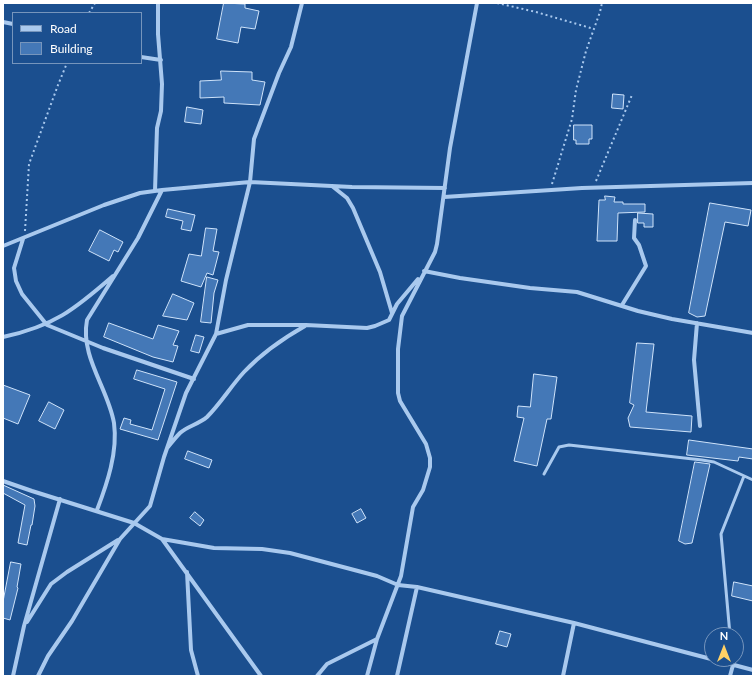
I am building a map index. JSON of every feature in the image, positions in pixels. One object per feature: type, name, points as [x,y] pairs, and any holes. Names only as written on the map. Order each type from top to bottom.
[{"type":"street","points":[[155,191],[157,128],[162,104],[161,60],[158,34],[158,3]]},
{"type":"street","points":[[38,676],[48,656],[72,622],[120,539],[150,506],[186,393],[216,334],[226,280],[250,182],[254,139],[279,73],[291,47],[302,3]]},
{"type":"street","points":[[367,676],[377,639],[398,585],[413,507],[423,490],[430,467],[430,458],[426,444],[404,411],[398,393],[398,349],[402,316],[435,252],[437,244],[450,148],[477,3]]},
{"type":"street","points":[[142,57],[161,60]]},
{"type":"street","points":[[3,246],[104,205],[162,190],[225,182],[445,188]]},
{"type":"street","points":[[444,198],[550,190],[753,183]]},
{"type":"street","points":[[331,186],[347,198],[353,208],[380,272],[392,313]]},
{"type":"street","points":[[97,510],[110,470],[114,423],[87,351],[85,329],[90,311],[138,238],[162,190]]},
{"type":"street","points":[[622,305],[645,268],[646,263],[639,245],[634,238],[635,220]]},
{"type":"street","points":[[23,239],[14,268],[16,281],[22,294],[47,325],[125,356],[194,379]]},
{"type":"street","points":[[3,337],[27,332],[47,325],[63,316],[117,272]]},
{"type":"street","points":[[216,334],[248,325],[306,325],[367,328],[388,320],[424,272]]},
{"type":"street","points":[[424,272],[522,287],[567,290],[672,319],[697,322],[753,333]]},
{"type":"street","points":[[697,322],[694,360],[700,426]]},
{"type":"street","points":[[167,449],[180,433],[208,416],[226,396],[243,373],[262,354],[282,339],[306,325]]},
{"type":"street","points":[[3,480],[134,523],[162,539],[214,548],[262,549],[290,553],[377,576],[398,585],[417,587],[574,623],[704,657]]},
{"type":"street","points":[[13,676],[24,626],[60,499]]},
{"type":"street","points":[[24,626],[54,581],[120,539]]},
{"type":"street","points":[[162,539],[261,676]]},
{"type":"street","points":[[187,572],[191,650],[198,676]]},
{"type":"street","points":[[397,676],[417,587]]},
{"type":"street","points":[[563,676],[574,623]]},
{"type":"street","points":[[316,676],[327,664],[377,639]]},
{"type":"street","points":[[741,667],[753,670]]},
{"type":"lane","points":[[544,474],[559,447],[569,445],[714,462],[753,480]]},
{"type":"lane","points":[[729,627],[721,534],[744,476]]},
{"type":"path","points":[[90,12],[94,3]]},
{"type":"path","points":[[497,3],[536,12],[594,29]]},
{"type":"path","points":[[550,190],[572,119],[576,90],[602,3]]},
{"type":"path","points":[[23,239],[27,213],[30,164],[55,92],[67,64]]},
{"type":"path","points":[[594,188],[632,95]]},
{"type":"building","points":[[224,3],[245,4],[245,8],[259,11],[255,29],[241,27],[238,43],[217,39]]},
{"type":"building","points":[[221,71],[252,72],[252,80],[265,82],[260,105],[224,103],[224,97],[200,98],[200,81],[221,80]]},
{"type":"building","points":[[613,94],[624,95],[623,109],[612,108]]},
{"type":"building","points":[[187,107],[203,110],[201,124],[185,122]]},
{"type":"building","points":[[574,125],[592,125],[592,139],[589,139],[589,144],[576,144],[576,140],[574,140]]},
{"type":"building","points":[[605,196],[615,197],[614,202],[623,202],[623,204],[645,204],[645,212],[618,213],[617,241],[597,241],[599,200],[605,200]]},
{"type":"building","points":[[710,203],[751,210],[748,226],[725,222],[705,316],[697,317],[689,313]]},
{"type":"building","points":[[168,209],[195,215],[191,231],[181,229],[183,221],[166,217]]},
{"type":"building","points":[[638,213],[653,214],[653,227],[644,227],[644,223],[638,223]]},
{"type":"building","points":[[206,228],[217,229],[213,251],[219,252],[213,275],[207,273],[201,287],[181,281],[189,254],[201,256]]},
{"type":"building","points":[[100,230],[123,242],[118,252],[114,250],[109,261],[89,251]]},
{"type":"building","points":[[207,277],[218,280],[214,293],[211,323],[201,322]]},
{"type":"building","points":[[173,294],[194,303],[187,320],[163,316]]},
{"type":"building","points":[[109,323],[153,339],[158,325],[179,331],[173,345],[178,346],[173,362],[153,357],[104,337]]},
{"type":"building","points":[[196,335],[204,337],[199,353],[191,351]]},
{"type":"building","points":[[637,343],[654,344],[646,412],[692,416],[691,432],[630,427],[628,418],[634,405],[630,403]]},
{"type":"building","points":[[137,370],[177,382],[158,440],[120,429],[124,418],[131,420],[130,424],[152,430],[165,389],[134,379]]},
{"type":"building","points":[[534,374],[557,377],[551,419],[547,419],[537,466],[514,461],[524,418],[517,417],[518,406],[530,407]]},
{"type":"building","points":[[3,385],[30,395],[18,424],[3,418]]},
{"type":"building","points":[[49,402],[64,410],[55,429],[39,421]]},
{"type":"building","points":[[689,440],[753,449],[753,459],[739,457],[738,461],[687,455]]},
{"type":"building","points":[[188,451],[212,460],[209,468],[185,459]]},
{"type":"building","points":[[695,462],[710,464],[692,543],[685,544],[679,541]]},
{"type":"building","points":[[3,485],[34,499],[35,506],[27,545],[18,543],[25,505],[3,493]]},
{"type":"building","points":[[361,509],[366,518],[357,523],[352,514]]},
{"type":"building","points":[[195,512],[204,520],[200,526],[190,518]]},
{"type":"building","points":[[11,562],[21,564],[18,588],[10,620],[3,618],[3,602]]},
{"type":"building","points":[[734,582],[753,586],[753,601],[732,596]]},
{"type":"building","points":[[500,631],[511,634],[507,647],[496,644]]}]
